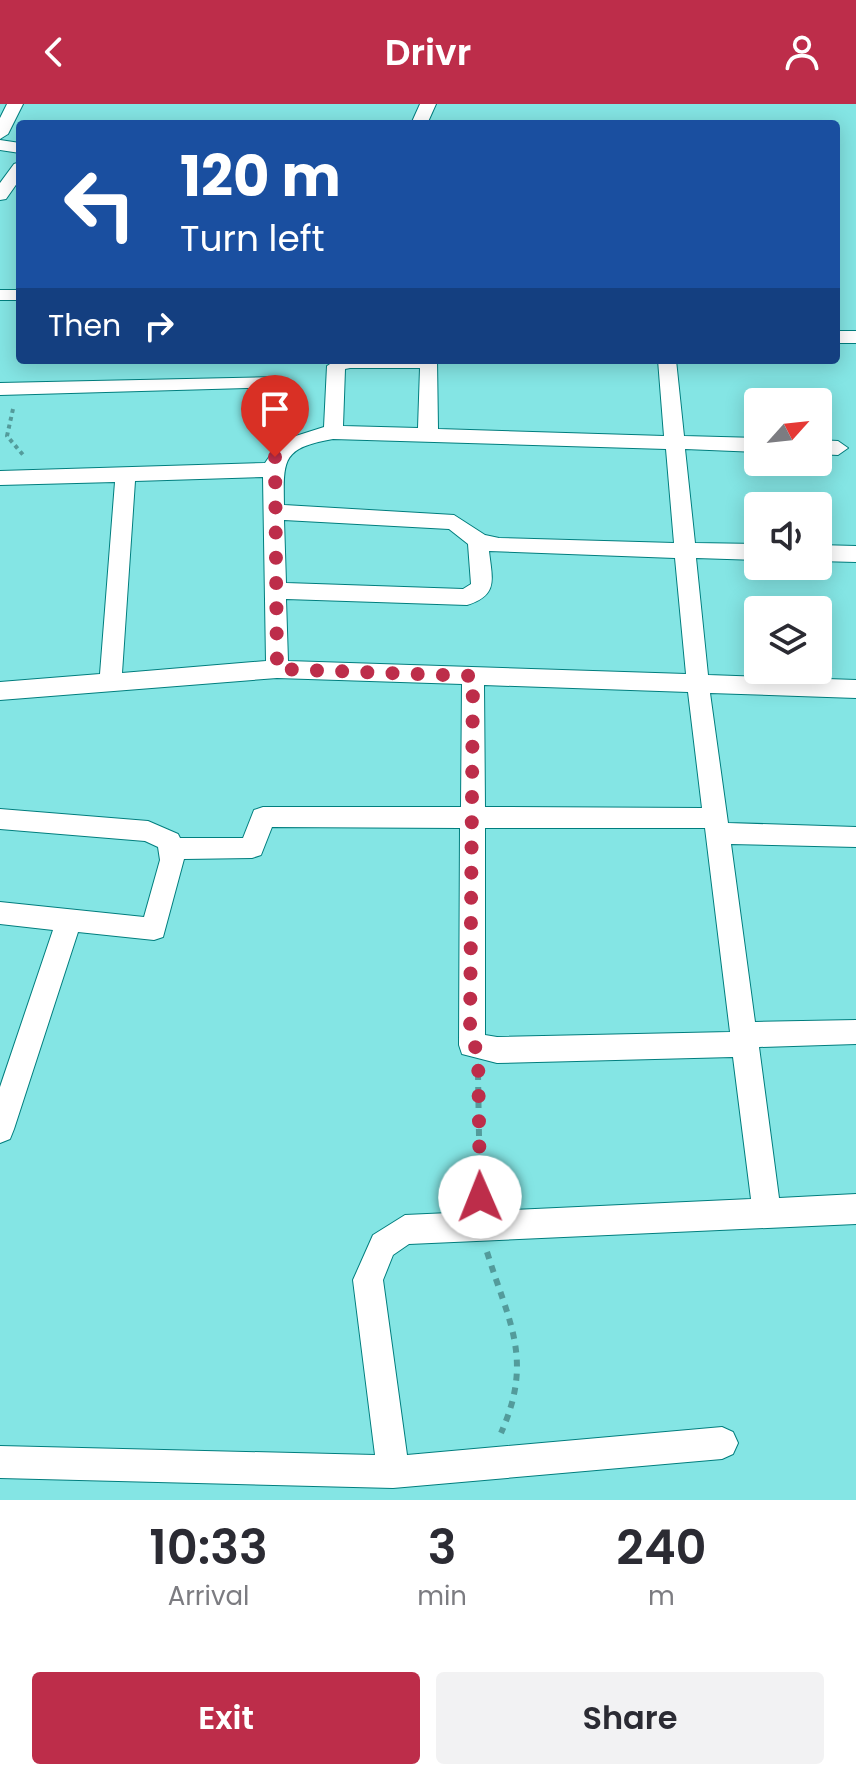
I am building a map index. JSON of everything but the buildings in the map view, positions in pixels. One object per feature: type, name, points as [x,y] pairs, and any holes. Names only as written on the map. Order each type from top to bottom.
[{"type":"street","points":[[0,134],[15,104]]},
{"type":"street","points":[[0,195],[16,173]]},
{"type":"street","points":[[333,432],[336,366],[343,364]]},
{"type":"street","points":[[428,434],[429,364]]},
{"type":"street","points":[[667,364],[698,684],[767,1214]]},
{"type":"street","points":[[9,389],[280,383]]},
{"type":"street","points":[[277,669],[273,470],[275,457],[295,440],[333,432],[744,444]]},
{"type":"street","points":[[0,478],[273,470]]},
{"type":"street","points":[[110,684],[126,473]]},
{"type":"street","points":[[274,512],[454,522],[478,541],[499,546],[744,552]]},
{"type":"street","points":[[275,591],[467,597],[482,587],[478,541]]},
{"type":"street","points":[[832,553],[856,554]]},
{"type":"street","points":[[0,691],[277,669],[856,689]]},
{"type":"street","points":[[473,676],[472,1045],[478,1049],[745,1040],[856,1032]]},
{"type":"street","points":[[171,849],[252,848],[263,817],[471,818],[716,826],[856,837]]},
{"type":"street","points":[[0,819],[148,831],[169,841],[172,860],[154,929],[0,913]]},
{"type":"street","points":[[0,1129],[5,1089],[69,920]]},
{"type":"street","points":[[393,1472],[368,1280],[383,1245],[405,1230],[856,1209]]},
{"type":"street","points":[[0,1462],[393,1472],[722,1443]]},
{"type":"path","points":[[9,389],[7,436],[42,476]]},
{"type":"path","points":[[478,1049],[480,1226],[513,1325],[521,1381],[510,1417],[482,1464]]},
{"type":"route","points":[[275,457],[277,669],[473,676],[470,1033],[472,1045],[478,1049],[480,1197]]}]
